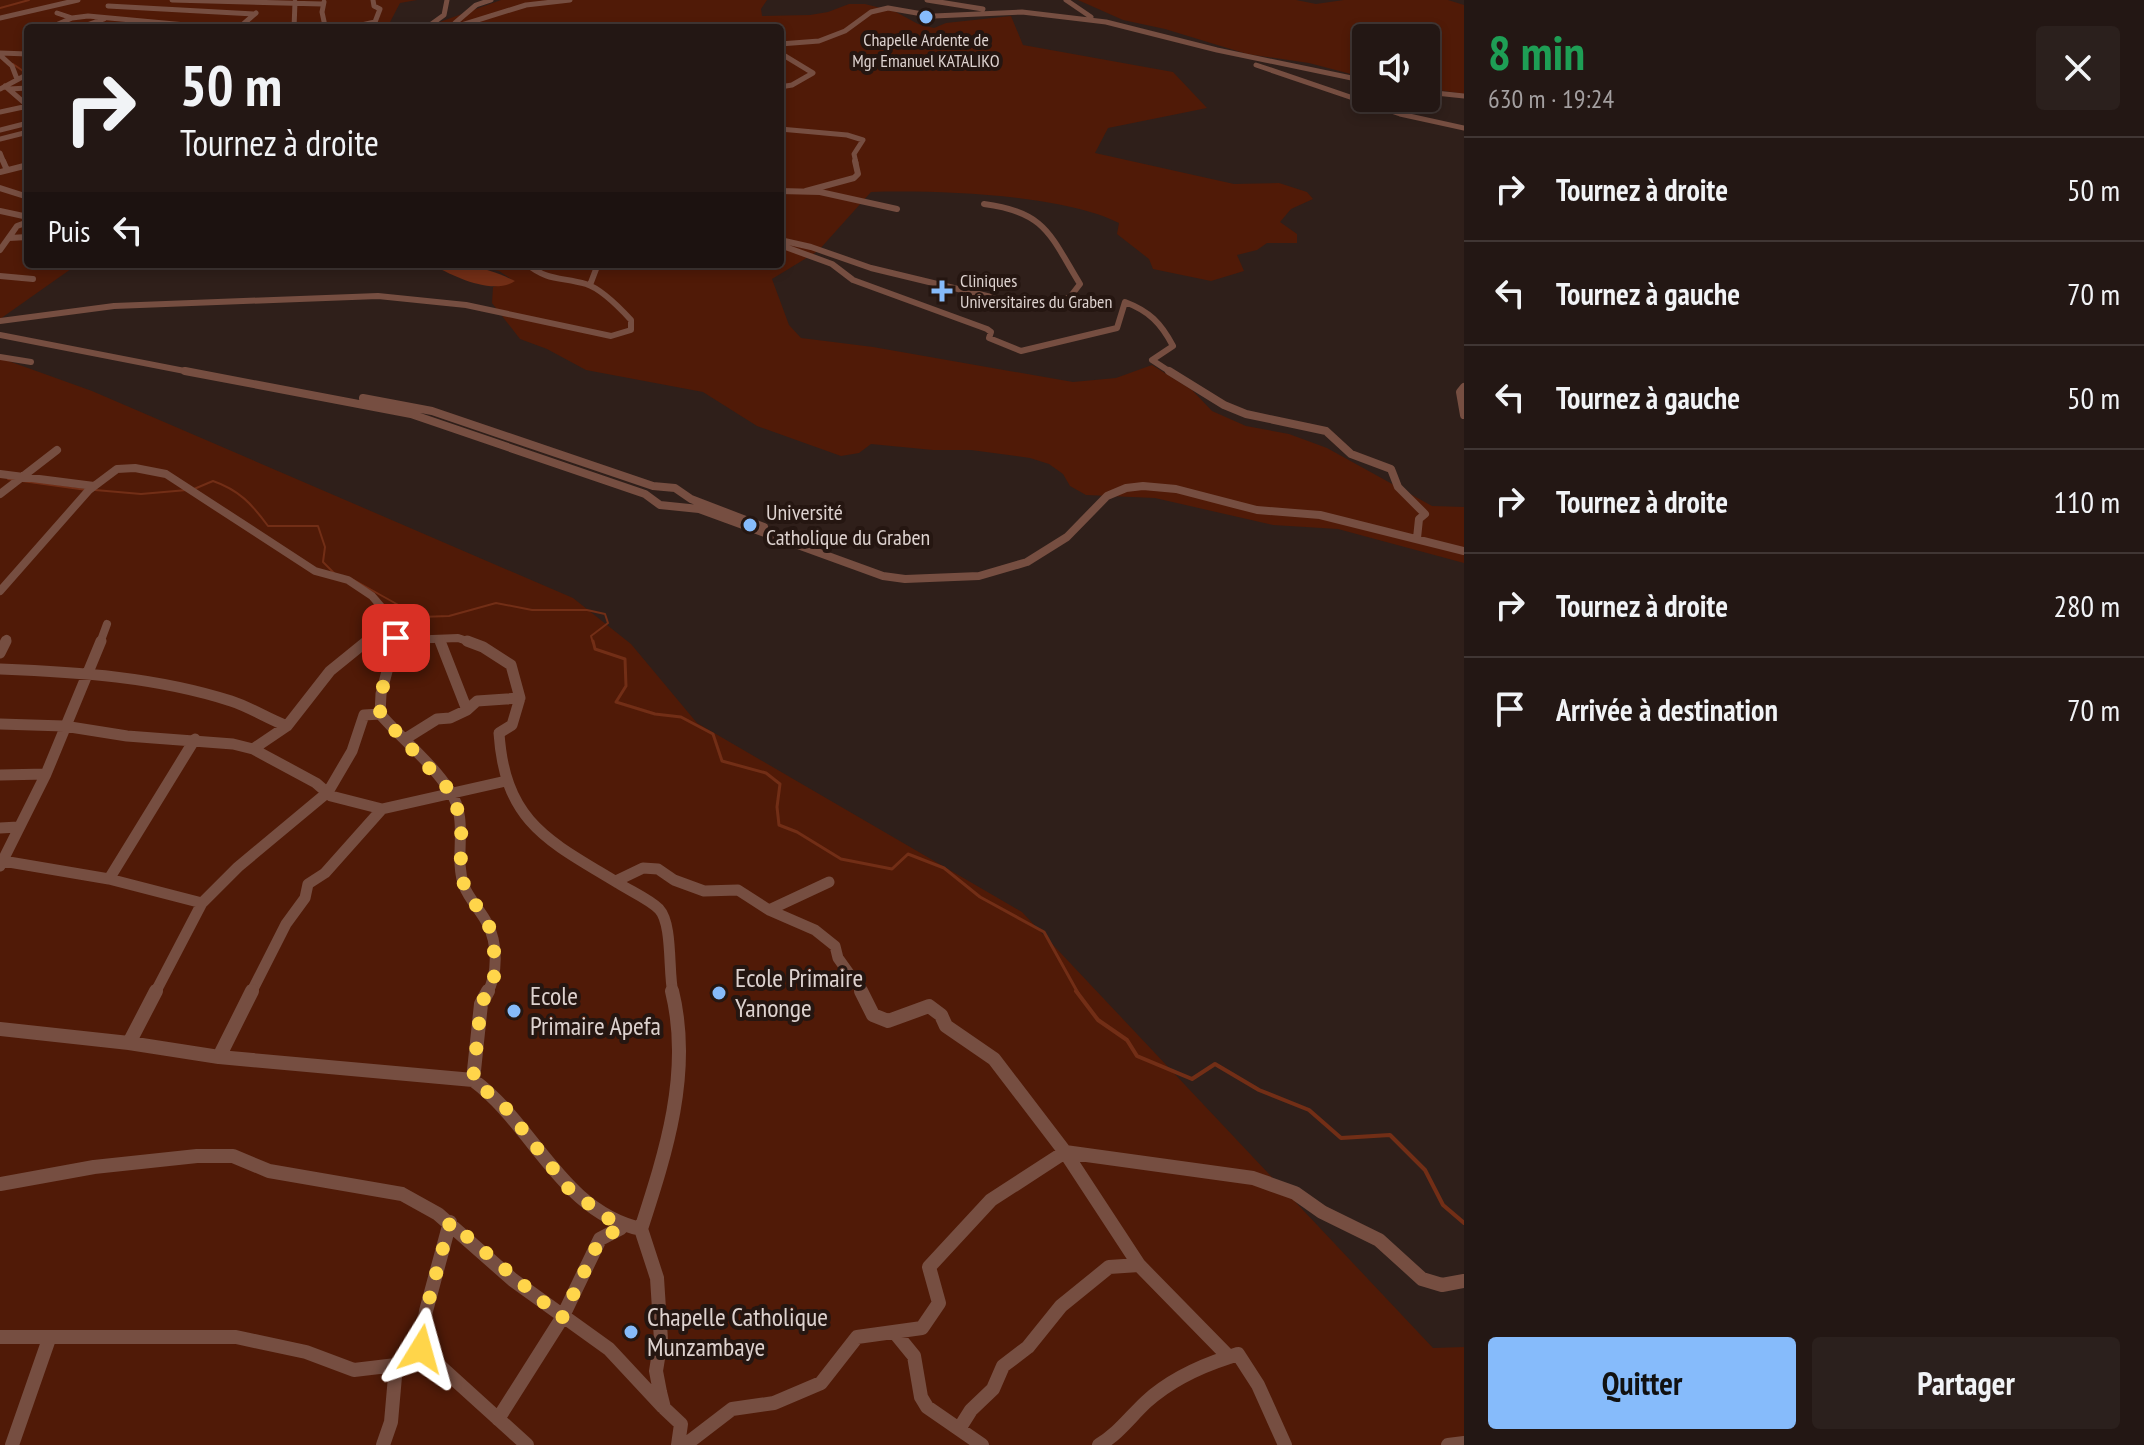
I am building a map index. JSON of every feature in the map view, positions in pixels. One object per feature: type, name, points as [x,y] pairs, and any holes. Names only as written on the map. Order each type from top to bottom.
[{"type":"street","points":[[0,18],[80,0]]},
{"type":"street","points":[[88,16],[120,0]]},
{"type":"street","points":[[89,24],[137,8],[144,0]]},
{"type":"street","points":[[149,14],[173,0],[324,2],[325,24]]},
{"type":"street","points":[[366,24],[375,22],[380,9],[374,6],[373,0]]},
{"type":"street","points":[[432,24],[444,15],[447,0]]},
{"type":"street","points":[[456,24],[476,5],[491,0]]},
{"type":"street","points":[[463,24],[526,5],[570,0]]},
{"type":"street","points":[[927,0],[997,11],[1097,20],[1217,50],[1352,78]]},
{"type":"street","points":[[1066,0],[1097,20]]},
{"type":"street","points":[[168,23],[201,10],[205,1]]},
{"type":"street","points":[[208,24],[241,2]]},
{"type":"street","points":[[243,24],[266,2]]},
{"type":"street","points":[[294,24],[296,2]]},
{"type":"street","points":[[108,6],[254,14]]},
{"type":"street","points":[[784,44],[819,41],[845,31],[871,12],[888,8],[934,16],[997,11]]},
{"type":"street","points":[[58,12],[59,18],[88,16],[176,24]]},
{"type":"street","points":[[58,24],[72,18]]},
{"type":"street","points":[[120,24],[131,20]]},
{"type":"street","points":[[1217,50],[1400,114],[1464,128]]},
{"type":"street","points":[[1,54],[24,54]]},
{"type":"street","points":[[1,54],[12,66],[17,79]]},
{"type":"street","points":[[784,55],[813,73],[784,86]]},
{"type":"street","points":[[24,75],[5,88],[24,103]]},
{"type":"street","points":[[1440,93],[1464,96]]},
{"type":"street","points":[[0,112],[24,107]]},
{"type":"street","points":[[0,130],[24,124]]},
{"type":"street","points":[[784,129],[847,135],[863,140],[854,154],[858,174],[854,178],[806,191]]},
{"type":"street","points":[[0,139],[24,133]]},
{"type":"street","points":[[0,153],[4,171],[24,166]]},
{"type":"street","points":[[0,188],[24,196]]},
{"type":"street","points":[[784,191],[806,191],[897,209]]},
{"type":"street","points":[[784,242],[807,245],[862,265],[1025,304],[1063,302],[1076,295],[1080,284],[1057,244],[1038,220],[1015,206],[984,204]]},
{"type":"street","points":[[0,211],[24,219]]},
{"type":"street","points":[[0,250],[17,226],[24,222]]},
{"type":"street","points":[[9,238],[24,237]]},
{"type":"street","points":[[784,244],[832,264],[853,280],[987,329],[991,332],[989,338],[1021,351],[1117,328],[1125,302],[1150,311],[1162,324],[1173,346],[1152,360],[1224,405],[1261,418],[1326,431],[1351,454],[1391,469],[1398,487],[1425,514],[1419,519],[1417,538]]},
{"type":"street","points":[[0,321],[114,306],[405,296],[485,307],[611,336],[631,330],[631,320],[611,298],[590,285],[541,276],[532,268]]},
{"type":"street","points":[[590,285],[596,268]]},
{"type":"street","points":[[0,276],[33,279]]},
{"type":"street","points":[[0,328],[432,411],[653,486],[675,488],[688,502],[883,576],[926,581],[961,579],[997,571],[1054,547],[1067,538],[1105,497],[1127,488],[1143,487],[1196,493],[1257,510],[1319,514],[1464,551]]},
{"type":"street","points":[[0,335],[411,414],[645,494],[670,508],[688,502]]},
{"type":"street","points":[[0,357],[31,362]]},
{"type":"street","points":[[1464,387],[1460,392],[1464,415]]},
{"type":"street","points":[[0,494],[57,450]]},
{"type":"street","points":[[0,591],[16,577],[91,489],[114,470],[131,468],[166,474],[315,571],[348,580],[372,596],[384,610],[385,617],[379,616],[379,632]]},
{"type":"street","points":[[0,474],[19,480],[91,489]]},
{"type":"street","points":[[645,494],[653,486]]},
{"type":"street","points":[[107,624],[46,774],[1,864],[109,879],[202,903]]},
{"type":"street","points":[[379,632],[396,638],[440,641],[458,638],[483,647],[511,665],[520,698],[512,725],[499,733],[506,781],[530,823],[545,838],[659,909],[665,919],[669,980],[681,1032],[679,1069],[663,1166],[641,1229],[657,1278],[661,1340],[656,1371],[664,1408]]},
{"type":"street","points":[[253,749],[287,726],[330,671],[379,632]]},
{"type":"street","points":[[396,638],[381,694],[380,714],[391,730],[405,739],[451,792],[462,822],[460,851],[464,886],[489,926],[494,951],[494,981],[481,1004],[473,1080]]},
{"type":"street","points":[[0,653],[7,639]]},
{"type":"street","points":[[440,641],[467,710]]},
{"type":"street","points":[[0,669],[90,672],[173,685],[235,701],[269,721],[287,726]]},
{"type":"street","points":[[405,739],[437,719],[467,710],[477,701],[520,698]]},
{"type":"street","points":[[129,1043],[202,903],[238,867],[328,792],[352,751],[364,715],[380,714]]},
{"type":"street","points":[[0,724],[64,726],[127,736],[195,739],[253,749],[331,796],[382,809],[506,781]]},
{"type":"street","points":[[109,879],[195,739]]},
{"type":"street","points":[[0,775],[46,774]]},
{"type":"street","points":[[219,1057],[286,924],[305,898],[308,884],[325,873],[382,809]]},
{"type":"street","points":[[0,828],[18,827]]},
{"type":"street","points":[[616,881],[643,868],[658,869],[674,880],[704,891],[738,890],[769,910],[815,930],[835,946],[838,958],[863,994],[873,1015],[888,1021],[929,1006],[941,1015],[946,1026],[994,1059],[1065,1152],[1139,1265],[1229,1357]]},
{"type":"street","points":[[769,910],[829,882]]},
{"type":"street","points":[[0,1029],[129,1043],[219,1057],[473,1080],[504,1106],[569,1189],[621,1228]]},
{"type":"street","points":[[685,1445],[732,1409],[774,1403],[821,1383],[857,1337],[922,1328],[939,1303],[929,1267],[991,1200],[1065,1152],[1253,1178],[1295,1193],[1322,1212],[1379,1240],[1422,1279],[1442,1285],[1464,1281]]},
{"type":"street","points":[[0,1184],[94,1167],[197,1156],[233,1156],[269,1171],[402,1194],[418,1200],[450,1222],[562,1318],[609,1349],[681,1424],[678,1445]]},
{"type":"street","points":[[0,1337],[236,1337],[306,1352],[354,1370],[396,1365],[421,1349],[426,1311],[450,1222]]},
{"type":"street","points":[[498,1419],[562,1318],[600,1239],[621,1228],[641,1229]]},
{"type":"street","points":[[959,1429],[971,1410],[993,1389],[1003,1366],[1028,1347],[1061,1306],[1109,1267],[1139,1265]]},
{"type":"street","points":[[896,1334],[914,1356],[921,1397],[927,1407],[982,1445]]},
{"type":"street","points":[[12,1445],[49,1339]]},
{"type":"street","points":[[421,1349],[527,1445]]},
{"type":"street","points":[[1099,1445],[1116,1436],[1144,1403],[1183,1373],[1238,1354],[1258,1385],[1285,1445]]},
{"type":"street","points":[[383,1445],[391,1422],[396,1365]]},
{"type":"street","points":[[1448,1445],[1464,1443]]},
{"type":"shaded area","points":[[0,0],[417,0],[400,3],[389,24],[24,24],[24,268],[72,268],[0,319]]},
{"type":"shaded area","points":[[501,0],[767,0],[761,9],[762,16],[810,15],[849,4],[865,4],[896,12],[918,24],[934,28],[946,23],[1011,16],[1023,45],[1173,72],[1207,108],[1108,128],[1095,153],[1234,184],[1279,183],[1307,192],[1313,199],[1291,209],[1280,222],[1297,234],[1297,243],[1267,243],[1257,250],[1237,255],[1244,271],[1211,281],[1153,269],[1149,259],[1117,234],[1119,223],[1094,213],[998,196],[871,192],[818,251],[772,279],[789,325],[801,338],[873,347],[1073,382],[1116,378],[1152,365],[1192,390],[1212,411],[1246,426],[1289,434],[1327,448],[1432,506],[1464,507],[1464,563],[1338,529],[1273,525],[1155,498],[1086,495],[1070,486],[1063,474],[1049,464],[1030,458],[971,450],[871,444],[859,453],[841,456],[757,426],[703,392],[586,370],[547,349],[520,339],[492,303],[493,287],[514,281],[499,271],[487,268],[784,268],[784,24],[434,24]]},
{"type":"shaded area","points":[[1078,0],[1296,0],[1316,4],[1344,0],[1448,0],[1464,5],[1464,94],[1440,90],[1440,24],[1352,24],[1352,74],[1309,63],[1247,54],[1165,29],[1123,20]]},
{"type":"shaded area","points":[[439,268],[478,268],[515,281],[495,286],[461,279]]},
{"type":"shaded area","points":[[0,358],[92,391],[573,598],[631,644],[697,723],[1022,912],[1433,1348],[1464,1347],[1464,1445],[0,1445]]},
{"type":"waterway","points":[[0,8],[29,0]]},
{"type":"waterway","points":[[13,64],[24,72]]},
{"type":"waterway","points":[[8,479],[87,490]]},
{"type":"waterway","points":[[194,489],[213,481],[222,485],[244,499],[268,526],[318,526],[325,547],[323,562],[335,574]]},
{"type":"waterway","points":[[95,490],[141,494],[187,490]]},
{"type":"waterway","points":[[350,578],[420,617],[449,616],[496,603],[532,610],[587,610],[605,614],[608,623],[591,636],[593,643]]},
{"type":"waterway","points":[[593,641],[595,649],[625,659],[626,686],[616,702],[655,714],[681,717],[713,734],[722,761],[766,773],[780,784],[777,807],[779,825],[797,832],[841,859],[892,869],[908,854],[944,868],[980,897],[1044,932],[1078,993]]},
{"type":"waterway","points":[[1076,991],[1098,1020],[1127,1040],[1137,1056],[1192,1079],[1215,1064],[1259,1090],[1309,1110],[1341,1138],[1390,1135],[1425,1170],[1443,1205],[1464,1223]]},
{"type":"place","name":"Chapelle Ardente de Mgr Emanuel KATALIKO","points":[[926,17]]},
{"type":"place","name":"Cliniques Universitaires du Graben","points":[[942,291]]},
{"type":"place","name":"Université Catholique du Graben","points":[[750,525]]},
{"type":"place","name":"Ecole Primaire Yanonge","points":[[719,993]]},
{"type":"place","name":"Ecole Primaire Apefa","points":[[514,1011]]},
{"type":"place","name":"Chapelle Catholique Munzambaye","points":[[631,1332]]},
{"type":"route","points":[[396,638],[381,694],[380,714],[391,730],[405,739],[451,792],[462,822],[460,851],[464,886],[489,926],[494,951],[494,981],[481,1004],[473,1080],[504,1106],[569,1189],[621,1228],[600,1239],[562,1318],[513,1280],[450,1222],[426,1311],[421,1349]]}]
